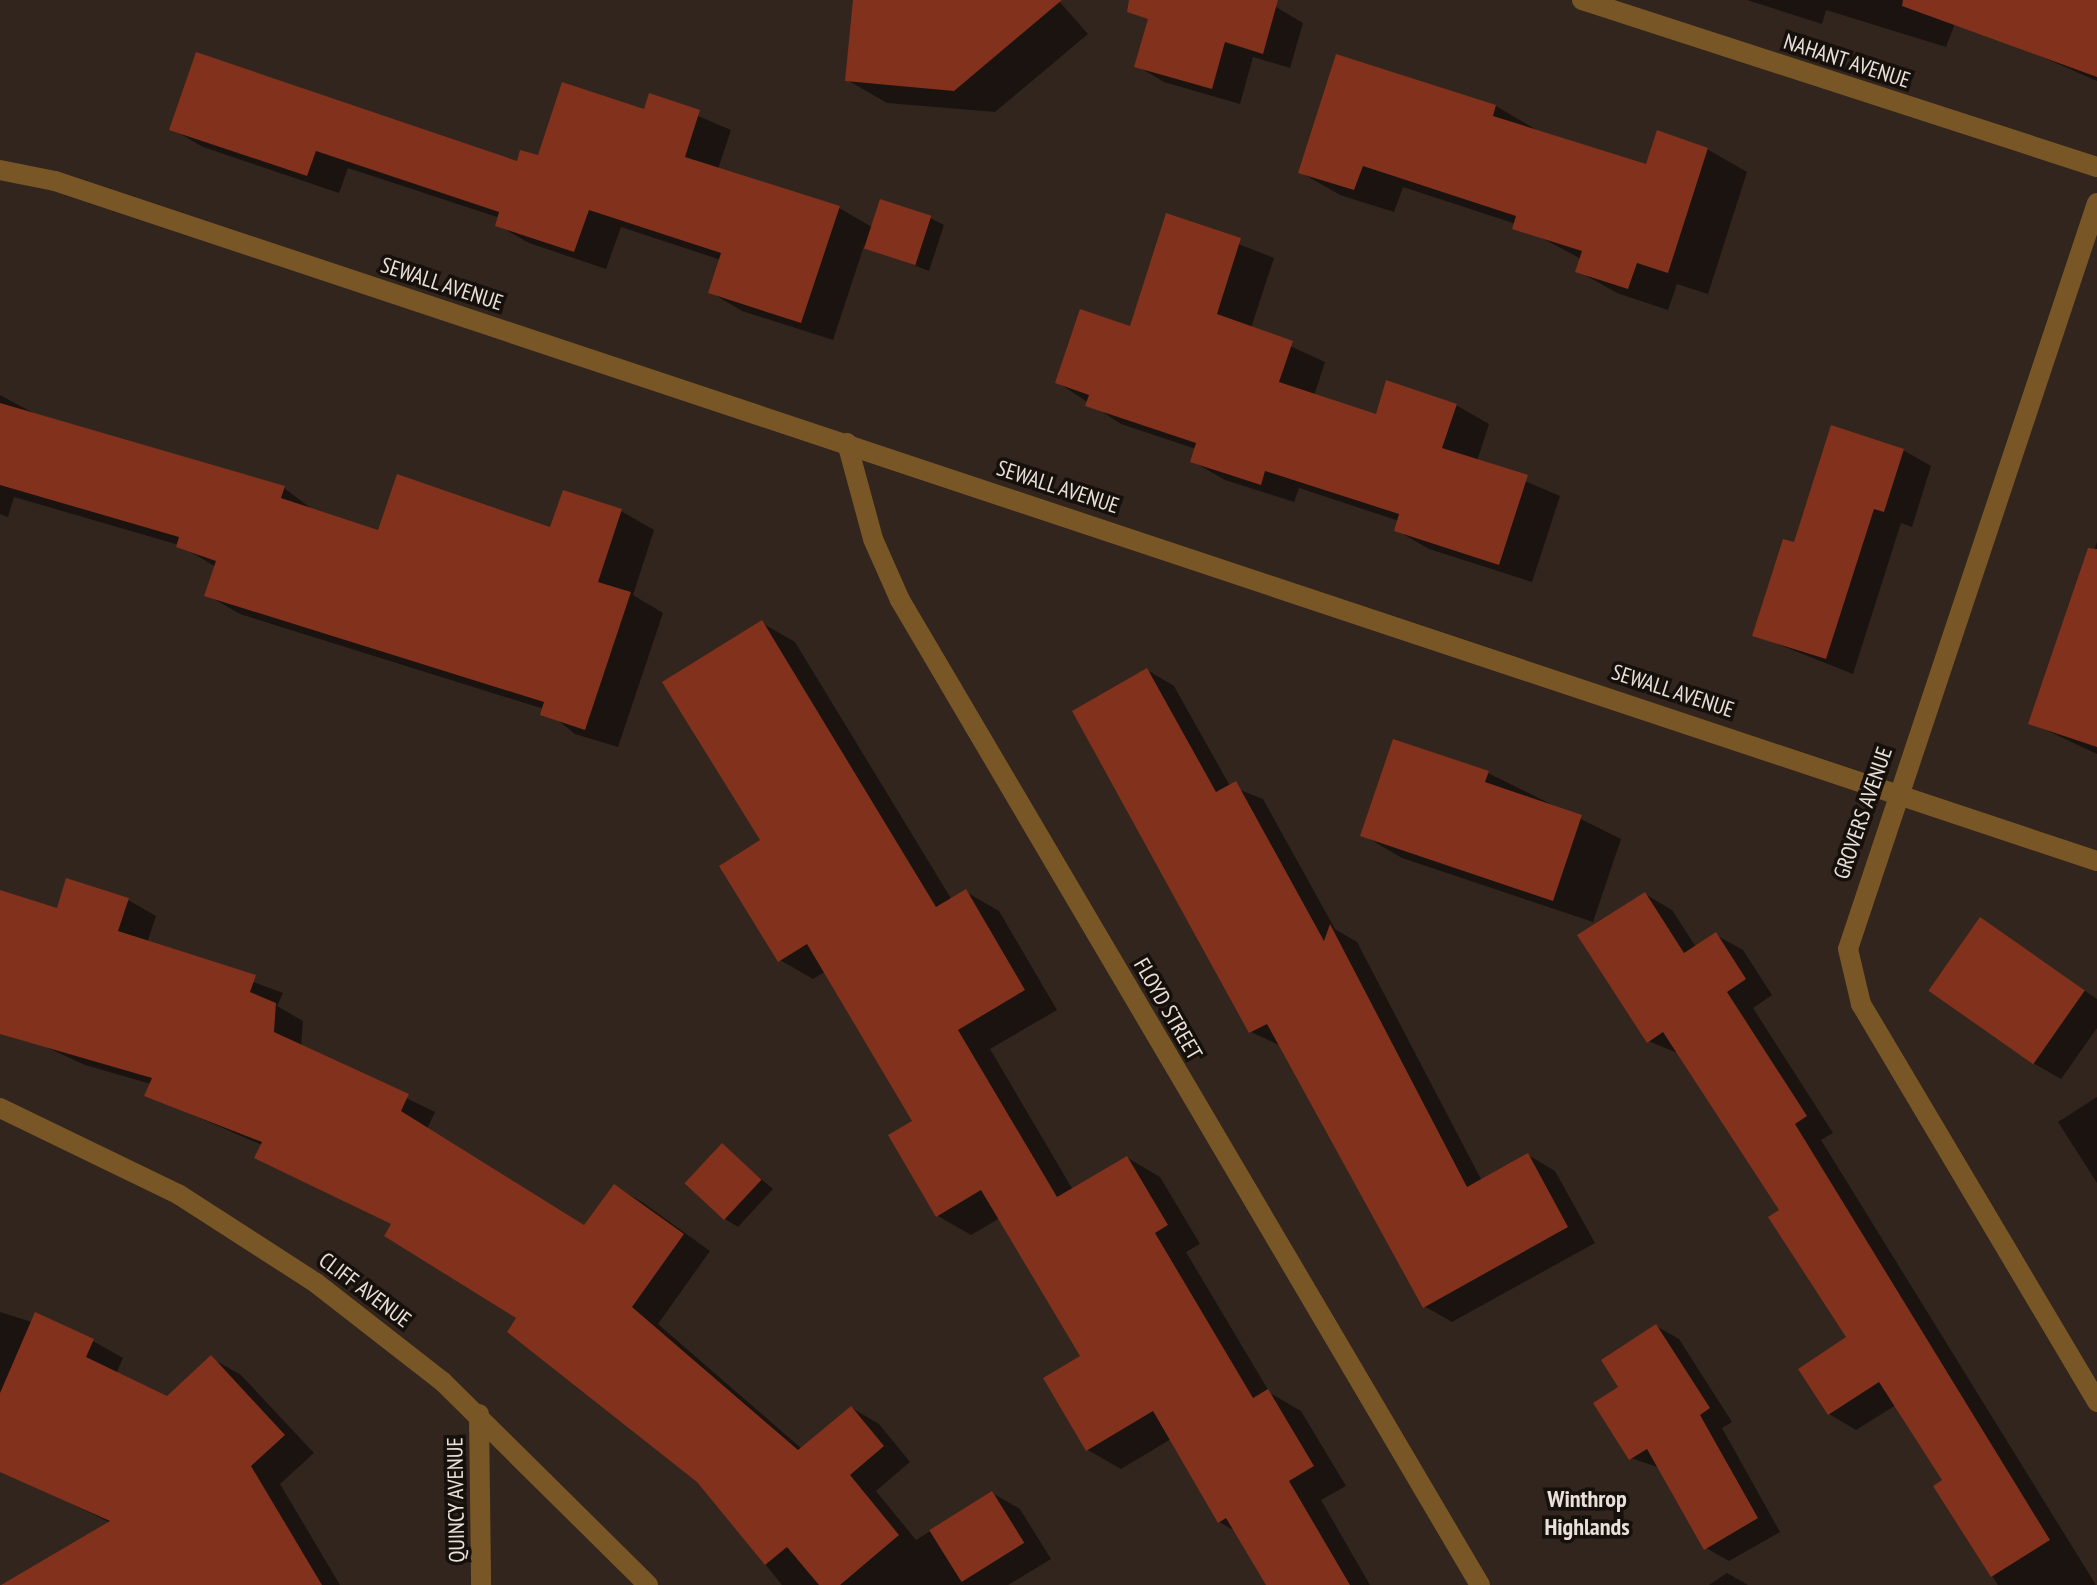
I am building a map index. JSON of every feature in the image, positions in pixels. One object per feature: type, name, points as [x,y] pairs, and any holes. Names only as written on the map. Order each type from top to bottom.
[{"type":"street","name":"NAHANT AVENUE","points":[[1582,0],[2097,167]]},
{"type":"street","name":"SEWALL AVENUE","points":[[0,170],[70,186],[1897,791],[2097,861]]},
{"type":"street","name":"GROVERS AVENUE","points":[[2097,203],[1849,933],[1854,986],[2097,1402]]},
{"type":"street","name":"FLOYD STREET","points":[[847,443],[873,539],[900,600],[1480,1585]]},
{"type":"street","name":"CLIFF AVENUE","points":[[0,1108],[178,1194],[270,1250],[479,1414],[648,1585]]},
{"type":"street","name":"QUINCY AVENUE","points":[[479,1414],[481,1585]]},
{"type":"building","points":[[853,0],[1062,0],[954,91],[845,81]]},
{"type":"building","points":[[1129,0],[1278,0],[1263,54],[1225,42],[1212,89],[1134,67],[1148,19],[1127,12]]},
{"type":"building","points":[[1903,0],[2097,0],[2097,77],[1902,6]]},
{"type":"building","points":[[196,52],[517,161],[520,150],[538,155],[562,82],[644,109],[649,93],[700,110],[685,157],[840,206],[801,323],[708,293],[721,253],[589,210],[574,252],[495,226],[499,212],[316,151],[307,176],[169,130]]},
{"type":"building","points":[[1336,54],[1496,105],[1493,116],[1646,164],[1657,130],[1708,148],[1668,273],[1637,263],[1628,289],[1575,272],[1582,251],[1512,229],[1516,216],[1363,166],[1354,190],[1298,173]]},
{"type":"building","points":[[880,199],[931,216],[915,265],[864,248]]},
{"type":"building","points":[[1166,213],[1241,238],[1217,314],[1293,341],[1279,382],[1376,414],[1386,380],[1457,404],[1442,448],[1528,475],[1499,565],[1394,531],[1399,514],[1265,471],[1261,485],[1190,462],[1196,443],[1085,406],[1089,395],[1055,383],[1080,309],[1130,326]]},
{"type":"building","points":[[0,403],[285,486],[281,498],[378,530],[397,474],[550,527],[563,490],[622,509],[598,582],[631,592],[585,730],[540,715],[544,702],[204,596],[216,561],[176,547],[179,537],[0,485]]},
{"type":"building","points":[[1831,425],[1904,449],[1884,512],[1874,509],[1826,659],[1752,636],[1783,539],[1794,542]]},
{"type":"building","points":[[2088,548],[2097,549],[2097,747],[2028,724]]},
{"type":"building","points":[[762,620],[936,907],[966,889],[1025,990],[958,1030],[1057,1197],[1127,1156],[1168,1225],[1155,1233],[1253,1398],[1268,1389],[1314,1466],[1289,1481],[1350,1585],[1266,1585],[1226,1518],[1218,1523],[1153,1411],[1086,1451],[1043,1378],[1080,1356],[981,1190],[936,1217],[888,1135],[912,1121],[807,944],[778,962],[719,866],[760,840],[662,682]]},
{"type":"building","points":[[1147,668],[1216,792],[1236,781],[1324,941],[1330,924],[1467,1187],[1528,1153],[1568,1227],[1423,1308],[1267,1024],[1249,1033],[1072,711]]},
{"type":"building","points":[[1393,739],[1489,771],[1485,782],[1582,815],[1553,901],[1360,836]]},
{"type":"building","points":[[66,878],[129,898],[118,931],[256,975],[250,992],[276,1003],[274,1032],[409,1094],[401,1111],[584,1225],[614,1184],[684,1234],[632,1307],[798,1450],[851,1406],[884,1446],[850,1475],[899,1535],[840,1585],[819,1585],[787,1547],[765,1565],[697,1482],[507,1332],[516,1318],[384,1236],[391,1224],[254,1158],[262,1142],[144,1096],[152,1078],[0,1034],[0,890],[57,908]]},
{"type":"building","points":[[1645,892],[1684,953],[1716,932],[1746,979],[1727,992],[1807,1116],[1795,1124],[2050,1540],[1991,1577],[1933,1486],[1942,1480],[1879,1382],[1828,1415],[1798,1369],[1846,1337],[1768,1217],[1779,1210],[1663,1032],[1647,1043],[1577,935]]},
{"type":"building","points":[[1980,917],[2085,990],[2033,1064],[1928,991]]},
{"type":"building","points":[[722,1143],[761,1180],[724,1220],[684,1183]]},
{"type":"building","points":[[35,1312],[94,1339],[86,1357],[167,1396],[211,1355],[285,1435],[251,1466],[322,1585],[1,1585],[110,1521],[0,1472],[0,1393]]},
{"type":"building","points":[[1656,1324],[1710,1408],[1700,1415],[1758,1518],[1704,1550],[1647,1449],[1629,1460],[1593,1403],[1618,1387],[1601,1360]]},
{"type":"building","points":[[992,1491],[1024,1543],[962,1582],[929,1530]]},
{"type":"district","name":"Winthrop Highlands","points":[[1587,1513]]}]
